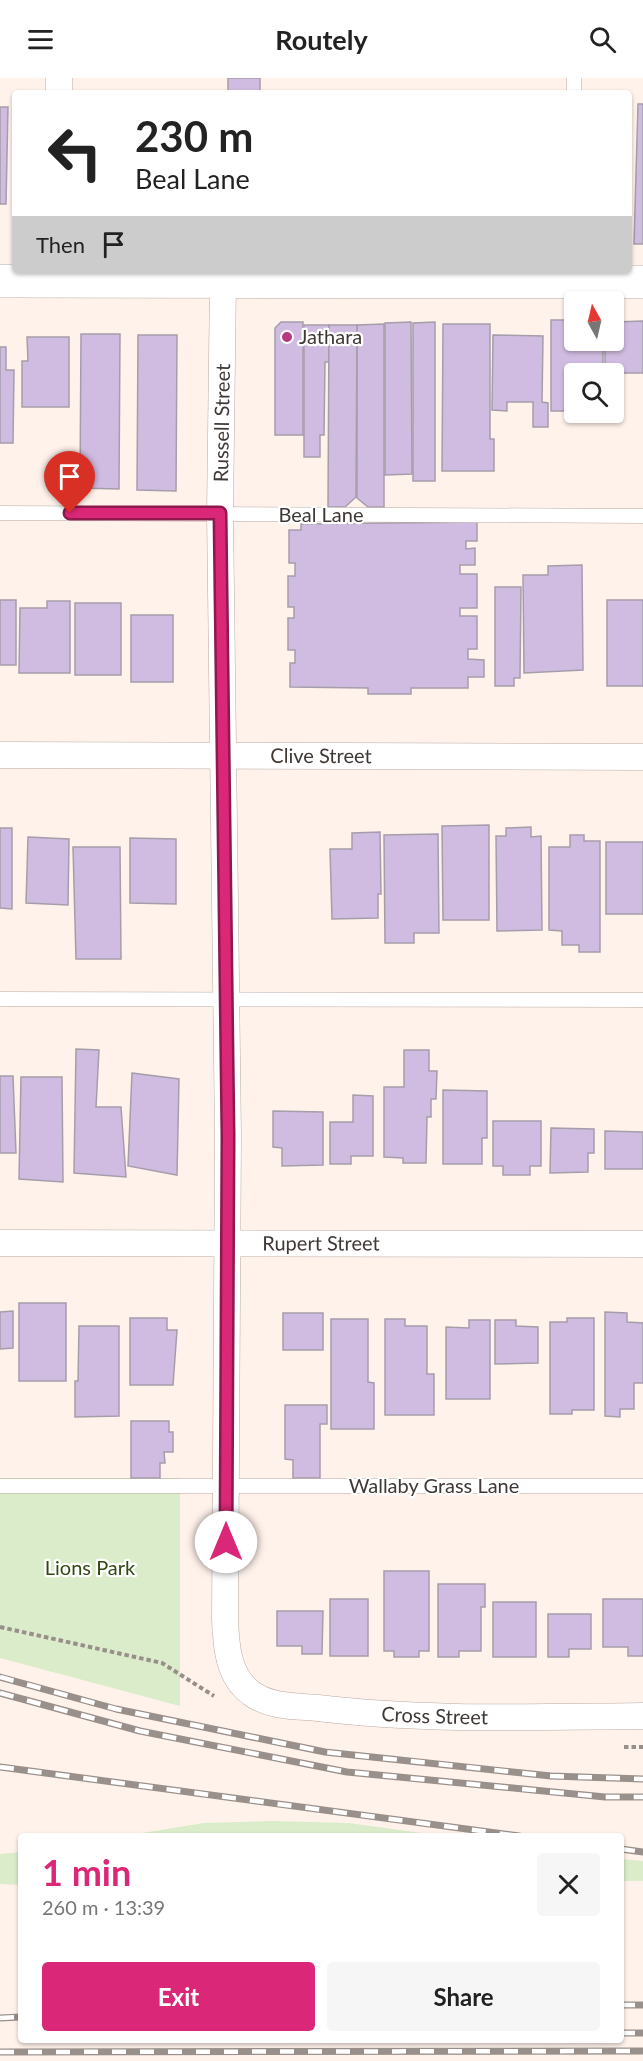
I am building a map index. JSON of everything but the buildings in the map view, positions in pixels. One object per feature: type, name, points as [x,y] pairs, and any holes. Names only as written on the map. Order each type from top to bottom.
[{"type":"street","points":[[0,281],[59,276],[223,282],[573,276],[643,282]]},
{"type":"street","name":"Russell Street","points":[[223,282],[220,513],[228,1243],[225,1637],[236,1678]]},
{"type":"street","name":"Clive Street","points":[[0,755],[643,757]]},
{"type":"street","name":"Rupert Street","points":[[0,1243],[643,1244]]},
{"type":"street","name":"Cross Street","points":[[236,1678],[250,1692],[267,1701],[381,1715],[643,1716]]},
{"type":"lane","name":"Beal Lane","points":[[0,513],[643,516]]},
{"type":"lane","points":[[0,999],[643,1000]]},
{"type":"lane","name":"Wallaby Grass Lane","points":[[0,1486],[643,1486]]},
{"type":"green space","name":"Lions Park","points":[[0,1478],[180,1478],[180,1706],[0,1658]]},
{"type":"green space","points":[[272,1821],[349,1823],[421,1833],[142,1833],[204,1823]]},
{"type":"green space","points":[[18,1852],[18,1885],[0,1884],[0,1854]]},
{"type":"green space","points":[[624,1859],[643,1861],[643,1881],[624,1881]]},
{"type":"railway","points":[[0,1677],[116,1709],[325,1752],[551,1776],[643,1779]]},
{"type":"railway","points":[[0,1693],[140,1731],[347,1772],[605,1797],[643,1797]]},
{"type":"railway","points":[[0,1767],[496,1833]]},
{"type":"railway","points":[[624,1849],[643,1852]]},
{"type":"railway","points":[[624,2005],[643,2005]]},
{"type":"railway","points":[[0,2018],[18,2017]]},
{"type":"railway","points":[[624,2033],[643,2033]]},
{"type":"railway","points":[[0,2052],[643,2051]]},
{"type":"place","name":"Jathara","points":[[287,337]]},
{"type":"route","points":[[70,513],[220,513],[228,1136],[226,1542]]}]
